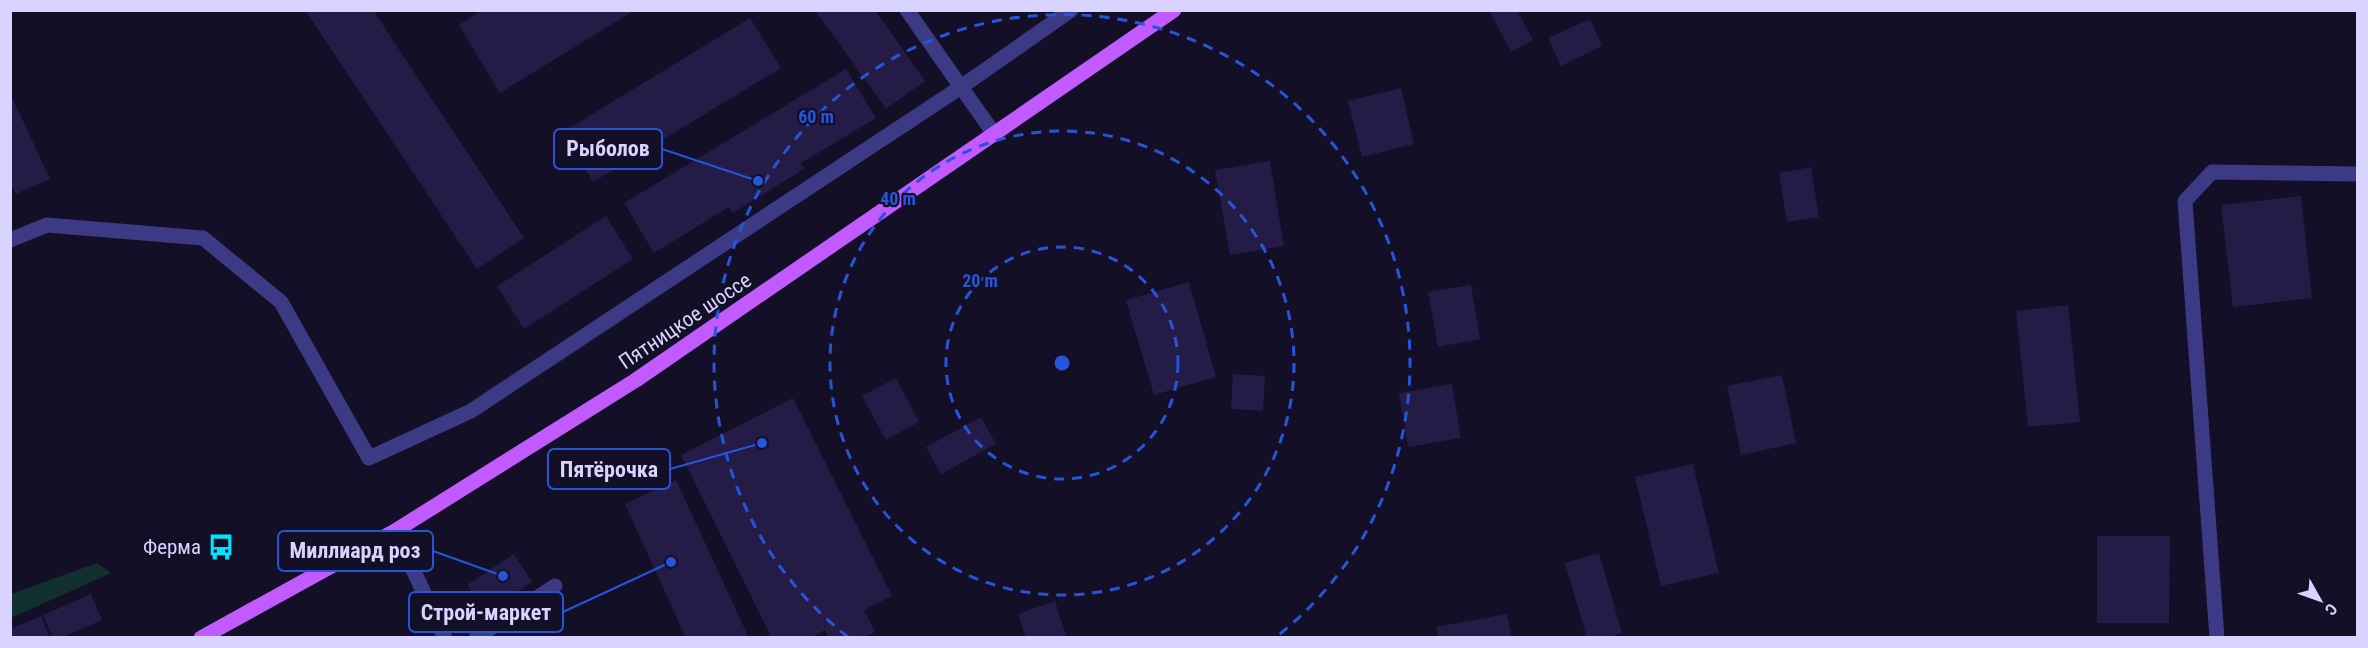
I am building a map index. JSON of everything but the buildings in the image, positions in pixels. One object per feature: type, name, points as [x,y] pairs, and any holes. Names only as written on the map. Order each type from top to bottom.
[{"type":"main road","name":"Пятницкое шоссе","points":[[201,638],[395,531],[636,380],[1174,10]]},
{"type":"street","points":[[907,10],[995,135]]},
{"type":"street","points":[[10,240],[47,225],[203,238],[281,302],[369,458],[471,411],[961,87],[1071,10]]},
{"type":"street","points":[[2217,638],[2185,201],[2212,172],[2358,174]]},
{"type":"street","points":[[395,531],[445,638]]},
{"type":"street","points":[[476,638],[555,586]]},
{"type":"green space","points":[[97,563],[111,573],[11,618],[11,594]]},
{"type":"place","name":"Рыболов","points":[[758,181]]},
{"type":"place","name":"Пятёрочка","points":[[762,443]]},
{"type":"place","name":"Ферма","points":[[221,547]]},
{"type":"place","name":"Строй-маркет","points":[[671,562]]},
{"type":"place","name":"Миллиард роз","points":[[503,576]]}]
